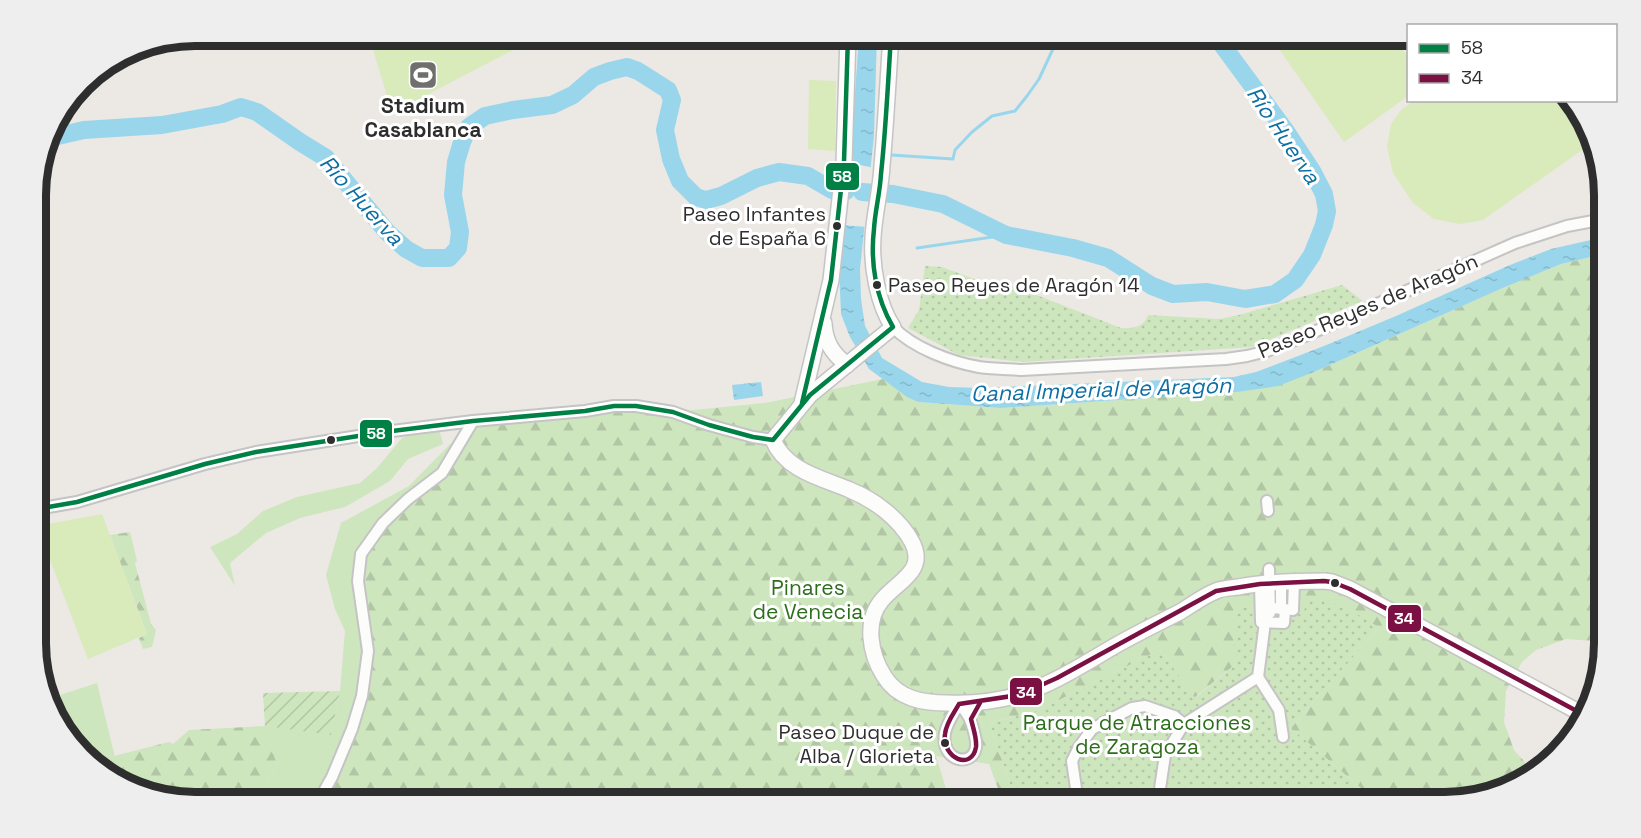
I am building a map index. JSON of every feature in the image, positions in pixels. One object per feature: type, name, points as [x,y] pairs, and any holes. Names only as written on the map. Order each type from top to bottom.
[{"type":"street","points":[[802,403],[831,280],[844,162],[848,46]]},
{"type":"street","name":"Paseo Reyes de Aragón","points":[[890,46],[882,170],[873,250],[878,287],[885,313],[899,334],[914,344],[946,358],[978,366],[1022,370],[1247,356],[1305,336],[1515,243],[1567,226],[1594,221]]},
{"type":"street","points":[[824,314],[824,330],[828,346],[833,353],[851,362]]},
{"type":"street","points":[[773,440],[802,403],[893,327]]},
{"type":"street","points":[[46,507],[84,500],[243,454],[473,421],[585,411],[614,406],[636,406],[673,412],[709,425],[773,440],[782,455],[797,468],[865,497],[897,522],[913,544],[916,563],[906,578],[876,608],[871,627],[874,653],[884,677],[892,686],[902,694],[924,702],[959,704],[1019,694],[1057,678],[1216,591],[1274,580],[1328,581],[1343,586],[1577,711]]},
{"type":"street","points":[[324,792],[352,729],[362,696],[368,651],[358,580],[361,554],[383,523],[408,499],[442,473],[473,421]]},
{"type":"street","points":[[1274,580],[1293,610],[1275,609]]},
{"type":"street","points":[[1160,791],[1165,755],[1184,724],[1258,677],[1274,622],[1274,580]]},
{"type":"street","points":[[1258,677],[1279,710],[1283,737]]},
{"type":"street","points":[[971,719],[981,701]]},
{"type":"street","points":[[959,704],[971,719],[976,749],[962,760],[954,759],[948,754],[945,744],[946,728],[959,704]]},
{"type":"street","points":[[1076,791],[1072,761],[1092,729],[1132,708],[1145,706],[1174,716],[1184,724]]},
{"type":"green space","name":"Stadium Casablanca","points":[[372,46],[521,46],[392,113]]},
{"type":"green space","points":[[1277,46],[1400,46],[1407,56],[1407,97],[1344,142]]},
{"type":"green space","points":[[809,80],[836,81],[835,151],[808,149]]},
{"type":"green space","points":[[1412,102],[1561,102],[1579,130],[1586,147],[1483,220],[1460,224],[1434,219],[1413,203],[1393,173],[1387,147],[1391,124],[1402,109]]},
{"type":"green space","name":"Pinares de Venecia","points":[[1594,256],[1594,641],[1566,639],[1536,650],[1522,662],[1506,691],[1504,722],[1514,750],[1528,766],[1493,784],[1455,791],[1364,791],[1291,728],[1379,627],[1301,614],[1253,610],[1238,662],[1194,698],[1160,650],[1037,711],[990,723],[1012,791],[999,791],[989,764],[936,756],[947,791],[323,792],[352,729],[368,651],[361,554],[383,523],[442,473],[473,421],[614,406],[673,412],[765,403],[883,379],[918,402],[1001,408],[1237,392],[1314,372],[1561,264]]},
{"type":"green space","points":[[925,266],[942,267],[979,281],[1021,289],[1121,328],[1138,326],[1148,315],[1219,319],[1342,285],[1363,301],[1252,347],[1023,362],[959,355],[908,328],[919,310]]},
{"type":"green space","points":[[473,421],[368,651],[362,696],[322,792],[262,792],[277,765],[265,726],[331,734],[340,691],[345,631],[335,609],[326,575],[341,523],[409,486]]},
{"type":"green space","points":[[438,425],[443,444],[408,459],[390,481],[345,507],[300,518],[266,533],[230,563],[235,586],[210,547],[237,534],[263,511],[297,497],[360,483],[377,468],[402,438]]},
{"type":"green space","points":[[102,514],[147,634],[88,659],[46,550],[46,524]]},
{"type":"green space","points":[[130,532],[137,561],[135,563],[151,624],[156,630],[152,647],[143,649],[139,638],[147,634],[110,535]]},
{"type":"green space","name":"Parque de Atracciones de Zaragoza","points":[[1312,599],[1322,600],[1339,605],[1379,627],[1291,728],[1364,791],[1012,791],[990,723],[1037,711],[1160,650],[1195,698],[1238,662],[1233,654],[1238,607],[1301,614]]},
{"type":"green space","points":[[97,683],[118,770],[90,748],[77,733],[66,717],[57,696]]},
{"type":"green space","points":[[340,691],[331,735],[265,726],[263,693]]},
{"type":"green space","points":[[265,726],[277,765],[262,792],[195,792],[166,789],[148,784],[118,770],[114,756],[169,742],[173,744],[189,730]]},
{"type":"water","name":"Canal Imperial de Aragón","points":[[858,46],[877,46],[874,136],[860,269],[865,326],[882,358],[922,382],[949,387],[980,388],[1234,377],[1256,372],[1324,346],[1551,249],[1594,239],[1594,256],[1561,264],[1278,386],[1237,392],[1001,408],[918,402],[907,397],[869,369],[850,337],[841,314],[839,269]]},
{"type":"water","points":[[761,382],[763,396],[734,400],[732,385]]},
{"type":"pier","points":[[847,162],[874,168],[868,227],[841,225]]},
{"type":"waterway","points":[[891,155],[953,159],[955,150],[992,116],[1015,111],[1039,79],[1054,46]]},
{"type":"waterway","name":"Río Huerva","points":[[862,192],[893,194],[943,204],[1006,235],[1073,248],[1108,258],[1152,286],[1173,294],[1207,292],[1245,299],[1275,294],[1295,280],[1312,255],[1327,211],[1324,194],[1285,130],[1223,46]]},
{"type":"waterway","name":"Río Huerva","points":[[59,136],[84,130],[162,125],[222,114],[241,107],[257,112],[326,158],[387,232],[406,249],[422,258],[449,258],[458,248],[460,232],[453,195],[456,162],[469,127],[485,116],[552,105],[573,95],[594,77],[627,67],[638,71],[668,90],[672,100],[665,130],[671,159],[680,181],[696,197],[706,200],[721,196],[757,178],[779,172],[808,176],[832,190],[846,191]]},
{"type":"waterway","points":[[917,248],[1006,235]]},
{"type":"transit line","name":"58","points":[[802,403],[831,280],[844,162],[848,46]]},
{"type":"transit line","name":"58","points":[[46,507],[77,502],[205,464],[256,452],[384,432],[614,406],[636,406],[673,412],[709,425],[773,440],[810,395],[893,327],[878,292],[873,255],[890,46]]},
{"type":"transit line","name":"34","points":[[981,701],[971,719],[976,747],[969,759],[958,759],[948,750],[945,734],[959,704],[1019,695],[1057,678],[1216,591],[1260,584],[1324,581],[1350,589],[1577,711]]},
{"type":"place","name":"Stadium Casablanca","points":[[423,75]]},
{"type":"place","name":"Paseo Infantes de España 6","points":[[837,226]]},
{"type":"place","name":"Paseo Reyes de Aragón 14","points":[[877,285]]},
{"type":"place","name":"Paseo Duque de Alba / Glorieta","points":[[945,743]]}]
